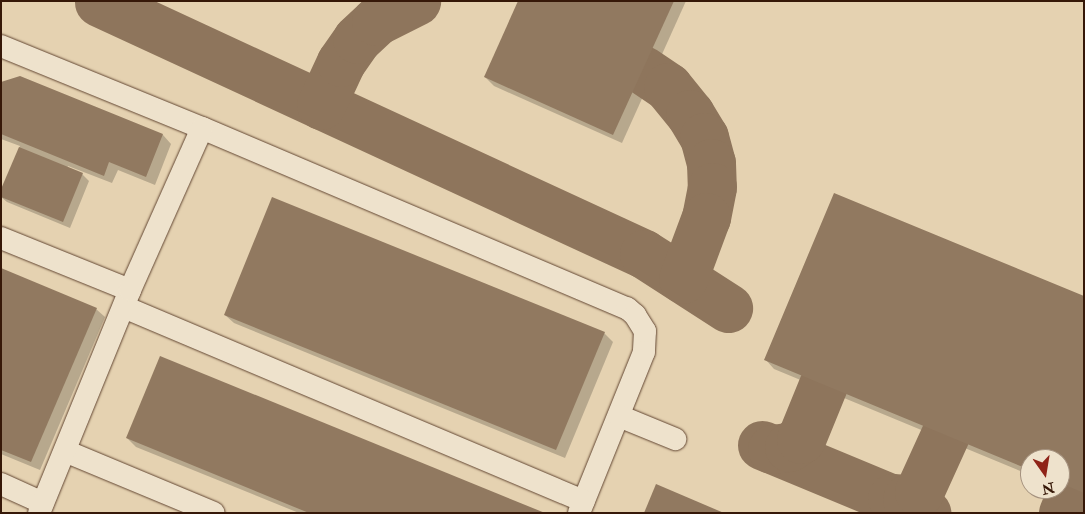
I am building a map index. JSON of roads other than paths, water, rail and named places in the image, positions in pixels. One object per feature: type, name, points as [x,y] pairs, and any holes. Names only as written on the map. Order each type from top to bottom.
[{"type":"lane","points":[[1,46],[202,128],[627,308],[641,323],[646,340],[644,352],[582,507],[127,299],[1,238]]},
{"type":"lane","points":[[1,484],[41,508],[127,299],[202,128]]},
{"type":"lane","points":[[619,416],[675,439]]},
{"type":"lane","points":[[65,451],[214,513]]}]
